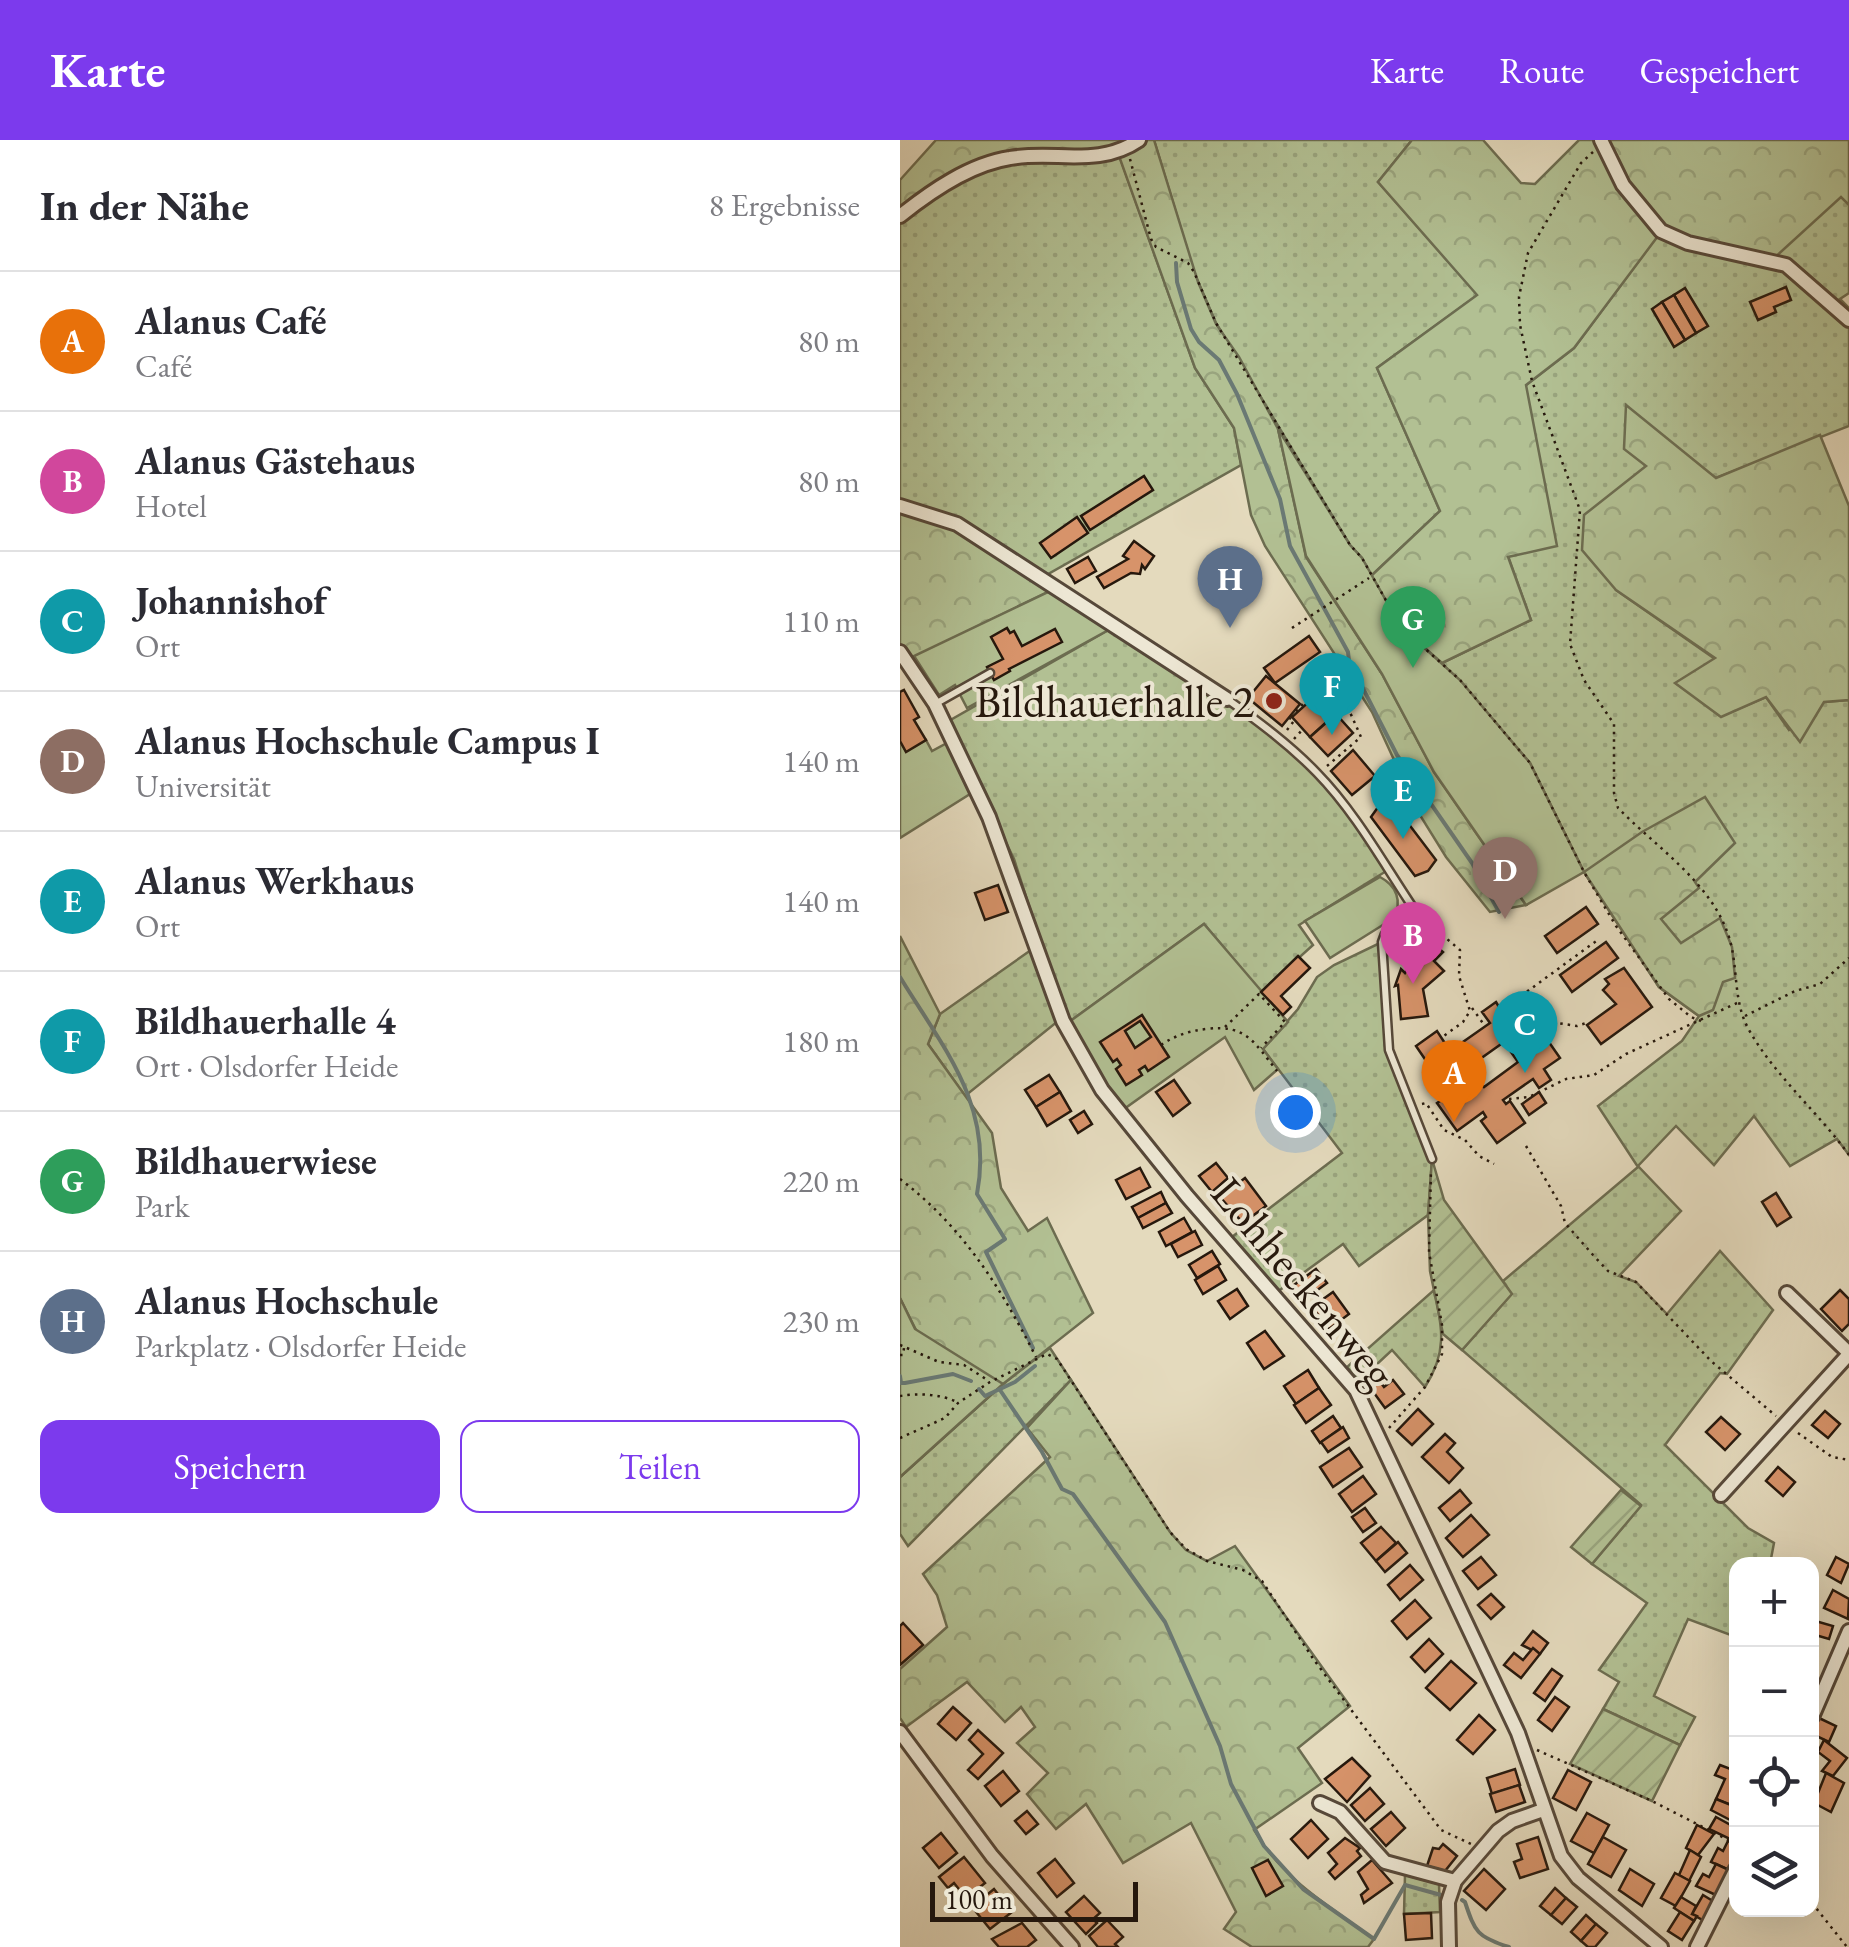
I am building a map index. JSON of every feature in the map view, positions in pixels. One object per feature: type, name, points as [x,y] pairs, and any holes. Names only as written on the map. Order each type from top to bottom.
[{"type":"street","points":[[1602,141],[1623,185],[1662,231],[1688,243],[1786,266],[1849,320]]},
{"type":"street","points":[[900,216],[960,176],[995,161],[1028,156],[1104,156],[1134,144]]},
{"type":"street","points":[[900,506],[957,524],[1227,699]]},
{"type":"street","name":"Lohheckenweg","points":[[900,652],[935,704],[998,838],[1067,1029],[1102,1090],[1187,1196],[1344,1374],[1365,1404],[1522,1744],[1557,1848],[1572,1871],[1661,1947]]},
{"type":"street","points":[[1721,1496],[1849,1353],[1787,1293]]},
{"type":"street","points":[[1819,1701],[1849,1631]]},
{"type":"street","points":[[900,1732],[992,1856],[1072,1947]]},
{"type":"street","points":[[1320,1804],[1340,1812],[1385,1862],[1454,1881]]},
{"type":"street","points":[[1449,1947],[1449,1895],[1454,1881],[1512,1821],[1543,1810]]},
{"type":"street","points":[[1696,1947],[1729,1883]]},
{"type":"lane","points":[[935,704],[990,673]]},
{"type":"lane","points":[[1227,699],[1318,774],[1358,824],[1412,906],[1385,934],[1382,953],[1389,1050],[1432,1159]]},
{"type":"path","points":[[1602,141],[1582,163],[1536,238],[1523,268],[1519,297],[1520,325],[1532,381],[1580,510],[1572,655],[1614,724],[1615,802],[1699,888],[1720,918],[1732,947],[1743,1017],[1764,1052],[1849,1156]]},
{"type":"path","points":[[1134,144],[1150,239],[1156,247],[1188,263],[1194,272],[1216,324],[1350,546],[1362,558],[1401,628],[1460,680],[1530,763],[1584,872],[1616,926],[1669,999],[1691,1018],[1701,1021]]},
{"type":"path","points":[[1292,628],[1370,577]]},
{"type":"path","points":[[1281,740],[1294,722],[1289,718],[1303,704]]},
{"type":"path","points":[[1318,774],[1361,737],[1349,710]]},
{"type":"path","points":[[1412,906],[1425,922],[1460,950],[1459,976],[1471,1007],[1485,1026]]},
{"type":"path","points":[[1521,996],[1600,939]]},
{"type":"path","points":[[1743,1017],[1795,991],[1820,984],[1849,958]]},
{"type":"path","points":[[1225,1027],[1260,994],[1286,1022],[1260,1049]]},
{"type":"path","points":[[1509,1099],[1529,1096],[1566,1079],[1594,1076],[1626,1054],[1738,1002]]},
{"type":"path","points":[[1441,1038],[1466,1020],[1471,1007]]},
{"type":"path","points":[[1538,1020],[1577,1026],[1586,1023]]},
{"type":"path","points":[[1161,1044],[1184,1032],[1225,1027],[1245,1034],[1276,1071]]},
{"type":"path","points":[[1410,1106],[1426,1103],[1444,1130],[1494,1164]]},
{"type":"path","points":[[1526,1146],[1561,1206],[1566,1223],[1608,1271],[1636,1282],[1711,1361],[1785,1424],[1832,1456],[1849,1460]]},
{"type":"path","points":[[1380,1437],[1425,1387],[1442,1354],[1443,1334],[1429,1252],[1432,1159]]},
{"type":"path","points":[[900,1179],[952,1224],[985,1267],[1007,1300],[1036,1358]]},
{"type":"path","points":[[902,1346],[928,1358],[964,1366],[990,1382]]},
{"type":"path","points":[[900,1355],[902,1346]]},
{"type":"path","points":[[900,1438],[945,1418],[958,1403],[1036,1358],[1048,1354],[1057,1359],[1170,1532],[1186,1550],[1207,1561],[1243,1570],[1262,1581],[1314,1660],[1442,1830],[1482,1848]]},
{"type":"path","points":[[900,1396],[919,1394],[958,1403]]},
{"type":"path","points":[[1522,1744],[1652,1800],[1729,1840]]},
{"type":"path","points":[[1819,1912],[1848,1947]]},
{"type":"green space","points":[[936,140],[1139,140],[1128,147],[995,161],[900,216],[900,180]]},
{"type":"green space","points":[[1154,140],[1412,140],[1378,182],[1478,295],[1377,368],[1440,511],[1370,577],[1362,558],[1350,545],[1216,323],[1194,272]]},
{"type":"green space","points":[[1154,140],[1198,282],[1216,324],[1239,357],[1278,429],[1306,557],[1382,674],[1434,772],[1526,905],[1490,912],[1446,857],[1418,812],[1372,712],[1265,546],[1251,515],[1234,428],[1195,368],[1119,156]]},
{"type":"green space","points":[[1412,140],[1483,140],[1521,183],[1535,184],[1579,140],[1849,140],[1849,205],[1841,197],[1772,260],[1661,232],[1574,348],[1526,385],[1557,546],[1508,557],[1531,620],[1442,663],[1401,627],[1370,577],[1440,511],[1377,368],[1477,295],[1378,182]]},
{"type":"green space","points":[[1118,152],[1195,368],[1234,428],[1241,465],[1041,578],[900,506],[900,216],[995,161]]},
{"type":"green space","points":[[1842,197],[1849,205],[1849,293],[1840,299],[1849,308],[1849,426],[1716,478],[1647,466],[1616,590],[1715,659],[1676,683],[1721,716],[1766,697],[1789,730],[1824,702],[1849,700],[1849,1155],[1837,1139],[1790,1166],[1754,1116],[1714,1165],[1676,1126],[1638,1166],[1681,1211],[1619,1276],[1636,1282],[1667,1314],[1720,1251],[1773,1310],[1727,1374],[1720,1373],[1665,1445],[1748,1528],[1774,1543],[1771,1557],[1729,1557],[1729,1634],[1688,1619],[1654,1696],[1695,1717],[1680,1745],[1603,1709],[1619,1682],[1599,1670],[1647,1603],[1592,1564],[1641,1505],[1462,1350],[1511,1294],[1503,1281],[1638,1167],[1598,1106],[1682,1041],[1699,1016],[1659,987],[1584,872],[1530,763],[1442,663],[1531,620],[1508,556],[1556,545],[1525,386],[1574,348],[1661,231]]},
{"type":"green space","points":[[1626,405],[1716,478],[1820,435],[1849,506],[1849,700],[1824,702],[1800,742],[1766,697],[1721,717],[1675,683],[1715,658],[1616,590],[1582,550],[1584,515],[1646,466],[1624,449]]},
{"type":"green space","points":[[1278,429],[1362,558],[1401,627],[1460,680],[1530,763],[1584,872],[1526,905],[1434,772],[1382,674],[1306,556]]},
{"type":"green space","points":[[900,506],[957,524],[1050,591],[908,660],[900,652]]},
{"type":"green space","points":[[1050,591],[1112,628],[967,708],[955,685],[939,695],[914,656]]},
{"type":"green space","points":[[1112,628],[1213,688],[1318,774],[1388,870],[1299,925],[1313,945],[1261,992],[1204,924],[1069,1022],[1058,1021],[965,1096],[928,1044],[940,1014],[1041,943],[1014,859],[947,722]]},
{"type":"green space","points":[[926,740],[932,751],[947,743],[970,794],[900,838],[900,741],[906,751]]},
{"type":"green space","points":[[1705,797],[1735,843],[1695,882],[1699,888],[1661,919],[1681,943],[1720,918],[1732,947],[1735,978],[1723,982],[1713,1010],[1699,1016],[1659,987],[1584,872],[1642,832]]},
{"type":"green space","points":[[1380,877],[1396,894],[1394,918],[1330,958],[1305,921]]},
{"type":"green space","points":[[1204,924],[1288,1022],[1263,1049],[1278,1069],[1254,1090],[1225,1037],[1124,1109],[1111,1095],[1069,1022]]},
{"type":"green space","points":[[900,936],[940,1014],[928,1044],[992,1133],[1001,1188],[1028,1231],[1047,1218],[1093,1313],[1003,1384],[900,1477],[900,1330],[915,1328],[900,1298]]},
{"type":"green space","points":[[1382,942],[1387,1040],[1432,1159],[1428,1215],[1359,1266],[1343,1244],[1273,1295],[1228,1240],[1342,1153],[1263,1049],[1298,1009],[1317,977]]},
{"type":"green space","points":[[1432,1159],[1444,1200],[1512,1294],[1462,1350],[1443,1334],[1430,1271]]},
{"type":"green space","points":[[1434,1290],[1440,1351],[1425,1387],[1392,1350],[1359,1381],[1347,1367]]},
{"type":"green space","points":[[900,1298],[915,1329],[1003,1384],[900,1477]]},
{"type":"green space","points":[[1050,1348],[1071,1380],[908,1546],[900,1534],[900,1477],[1003,1384]]},
{"type":"green space","points":[[1071,1380],[1170,1532],[1186,1550],[1207,1561],[1235,1546],[1350,1706],[1298,1748],[1322,1783],[1254,1830],[1292,1877],[1374,1939],[1368,1947],[1252,1947],[1224,1929],[1236,1912],[1191,1823],[1123,1863],[1086,1804],[1056,1829],[1027,1794],[1048,1773],[1017,1743],[1035,1727],[1021,1707],[1005,1722],[967,1682],[906,1727],[900,1718],[900,1669],[947,1627],[937,1595],[923,1574],[1050,1457],[1027,1428]]},
{"type":"green space","points":[[1621,1490],[1641,1506],[1592,1564],[1571,1547]]},
{"type":"green space","points":[[1603,1709],[1680,1745],[1652,1801],[1570,1764]]},
{"type":"green space","points":[[1405,1875],[1439,1884],[1440,1912],[1404,1914]]},
{"type":"building","points":[[1786,287],[1791,300],[1758,320],[1750,302]]},
{"type":"building","points":[[1685,288],[1708,326],[1696,333],[1674,295]]},
{"type":"building","points":[[1674,295],[1696,333],[1685,340],[1662,302]]},
{"type":"building","points":[[1662,302],[1685,340],[1674,347],[1652,309]]},
{"type":"building","points":[[1144,476],[1153,490],[1090,530],[1081,516]]},
{"type":"building","points":[[1077,517],[1088,533],[1051,558],[1040,543]]},
{"type":"building","points":[[1134,541],[1154,556],[1145,569],[1142,565],[1140,574],[1131,573],[1104,588],[1097,577],[1128,559],[1123,556]]},
{"type":"building","points":[[1088,557],[1096,571],[1075,583],[1067,569]]},
{"type":"building","points":[[1007,628],[1010,633],[1014,631],[1022,646],[1055,629],[1062,642],[994,680],[987,667],[1003,659],[991,637]]},
{"type":"building","points":[[1309,636],[1320,652],[1275,683],[1264,668]]},
{"type":"building","name":"Bildhauerhalle 2","points":[[1266,676],[1300,704],[1282,726],[1248,698]]},
{"type":"building","points":[[1324,688],[1342,708],[1310,737],[1292,717]]},
{"type":"building","points":[[904,690],[926,740],[906,752],[900,741],[900,692]]},
{"type":"building","points":[[1336,714],[1353,733],[1328,756],[1310,737]]},
{"type":"building","points":[[1353,750],[1375,776],[1352,795],[1331,771]]},
{"type":"building","points":[[1392,802],[1436,860],[1428,871],[1415,876],[1371,817],[1381,803],[1384,806]]},
{"type":"building","points":[[998,885],[1008,912],[985,920],[975,893]]},
{"type":"building","points":[[1586,907],[1598,924],[1557,953],[1545,936]]},
{"type":"building","points":[[1606,942],[1618,958],[1572,992],[1560,975]]},
{"type":"building","points":[[1436,946],[1443,952],[1434,961],[1444,971],[1423,989],[1428,1016],[1401,1019],[1398,985],[1395,986],[1401,969],[1405,973],[1417,955]]},
{"type":"building","points":[[1298,956],[1310,968],[1281,996],[1291,1007],[1283,1015],[1261,992]]},
{"type":"building","points":[[1624,968],[1652,1007],[1601,1044],[1587,1025],[1616,1004],[1603,990],[1609,984],[1605,979]]},
{"type":"building","points":[[1496,1002],[1503,1014],[1521,1002],[1560,1058],[1544,1069],[1551,1080],[1539,1088],[1533,1079],[1503,1100],[1506,1104],[1510,1101],[1525,1123],[1497,1143],[1481,1121],[1486,1117],[1483,1112],[1457,1131],[1437,1103],[1446,1090],[1416,1046],[1437,1031],[1450,1051],[1490,1023],[1482,1012]],"holes":[[[1504,1042],[1518,1062],[1484,1087],[1466,1069]]]},
{"type":"building","points":[[1142,1015],[1169,1057],[1148,1071],[1145,1066],[1139,1070],[1142,1075],[1126,1085],[1116,1069],[1121,1065],[1117,1059],[1113,1062],[1100,1042]],"holes":[[[1140,1021],[1151,1037],[1135,1048],[1125,1031]]]},
{"type":"building","points":[[1049,1075],[1060,1092],[1036,1107],[1025,1090]]},
{"type":"building","points":[[1174,1080],[1190,1103],[1173,1116],[1156,1092]]},
{"type":"building","points":[[1060,1092],[1071,1111],[1047,1126],[1036,1107]]},
{"type":"building","points":[[1539,1092],[1546,1103],[1529,1115],[1522,1104]]},
{"type":"building","points":[[1084,1111],[1092,1124],[1078,1133],[1070,1120]]},
{"type":"building","points":[[1216,1163],[1228,1178],[1212,1192],[1199,1176]]},
{"type":"building","points":[[1140,1168],[1150,1187],[1126,1199],[1116,1180]]},
{"type":"building","points":[[1245,1178],[1266,1206],[1243,1223],[1220,1197]]},
{"type":"building","points":[[1161,1192],[1166,1203],[1138,1218],[1132,1207]]},
{"type":"building","points":[[1776,1193],[1791,1217],[1777,1226],[1762,1202]]},
{"type":"building","points":[[1166,1203],[1172,1213],[1143,1228],[1138,1218]]},
{"type":"building","points":[[1184,1218],[1192,1232],[1166,1246],[1159,1232]]},
{"type":"building","points":[[1195,1231],[1202,1245],[1178,1257],[1171,1244]]},
{"type":"building","points":[[1212,1251],[1220,1264],[1197,1278],[1189,1265]]},
{"type":"building","points":[[1218,1266],[1226,1280],[1203,1294],[1195,1280]]},
{"type":"building","points":[[1316,1269],[1327,1283],[1305,1299],[1294,1285]]},
{"type":"building","points":[[1237,1289],[1248,1306],[1230,1319],[1218,1301]]},
{"type":"building","points":[[1840,1290],[1849,1299],[1849,1324],[1842,1331],[1821,1309]]},
{"type":"building","points":[[1333,1292],[1349,1314],[1329,1329],[1312,1307]]},
{"type":"building","points":[[1265,1331],[1284,1356],[1264,1369],[1247,1343]]},
{"type":"building","points":[[1308,1370],[1319,1388],[1296,1404],[1284,1386]]},
{"type":"building","points":[[1378,1379],[1384,1387],[1393,1380],[1404,1394],[1385,1408],[1369,1386]]},
{"type":"building","points":[[1319,1388],[1331,1405],[1306,1423],[1294,1405]]},
{"type":"building","points":[[1418,1409],[1433,1424],[1412,1445],[1397,1431]]},
{"type":"building","points":[[1825,1411],[1840,1424],[1828,1438],[1812,1425]]},
{"type":"building","points":[[1333,1416],[1341,1428],[1320,1443],[1312,1431]]},
{"type":"building","points":[[1721,1417],[1740,1434],[1725,1450],[1706,1432]]},
{"type":"building","points":[[1343,1427],[1349,1438],[1328,1452],[1321,1442]]},
{"type":"building","points":[[1445,1434],[1455,1443],[1447,1452],[1463,1468],[1449,1483],[1422,1457]]},
{"type":"building","points":[[1349,1448],[1362,1467],[1333,1487],[1320,1467]]},
{"type":"building","points":[[1778,1467],[1795,1482],[1783,1496],[1766,1481]]},
{"type":"building","points":[[1363,1476],[1376,1494],[1352,1512],[1339,1494]]},
{"type":"building","points":[[1460,1490],[1471,1503],[1450,1521],[1439,1508]]},
{"type":"building","points":[[1365,1508],[1376,1523],[1363,1532],[1352,1517]]},
{"type":"building","points":[[1471,1515],[1489,1535],[1463,1557],[1446,1538]]},
{"type":"building","points":[[1381,1527],[1396,1543],[1376,1561],[1361,1543]]},
{"type":"building","points":[[1398,1542],[1407,1553],[1385,1572],[1376,1561]]},
{"type":"building","points":[[1481,1557],[1496,1575],[1478,1589],[1463,1571]]},
{"type":"building","points":[[1836,1557],[1849,1564],[1841,1583],[1827,1575]]},
{"type":"building","points":[[1410,1565],[1423,1580],[1400,1600],[1388,1585]]},
{"type":"building","points":[[1833,1590],[1849,1599],[1848,1619],[1824,1608]]},
{"type":"building","points":[[1491,1594],[1504,1607],[1491,1619],[1478,1605]]},
{"type":"building","points":[[1415,1600],[1431,1618],[1407,1639],[1392,1621]]},
{"type":"building","points":[[1819,1622],[1833,1626],[1829,1639],[1819,1636]]},
{"type":"building","points":[[903,1623],[923,1645],[900,1665],[900,1626]]},
{"type":"building","points":[[1533,1631],[1548,1643],[1540,1654],[1522,1645]]},
{"type":"building","points":[[1429,1639],[1443,1654],[1425,1672],[1411,1657]]},
{"type":"building","points":[[1533,1648],[1540,1654],[1521,1678],[1504,1665],[1514,1653],[1523,1660]]},
{"type":"building","points":[[1451,1661],[1476,1683],[1450,1710],[1426,1688]]},
{"type":"building","points":[[1552,1669],[1562,1676],[1545,1701],[1534,1693]]},
{"type":"building","points":[[1555,1697],[1569,1707],[1552,1731],[1538,1720]]},
{"type":"building","points":[[953,1707],[971,1723],[956,1740],[938,1724]]},
{"type":"building","points":[[1479,1715],[1495,1730],[1473,1754],[1457,1740]]},
{"type":"building","points":[[1819,1718],[1836,1726],[1829,1742],[1819,1737]]},
{"type":"building","points":[[978,1730],[1003,1753],[978,1779],[968,1770],[983,1754],[969,1740]]},
{"type":"building","points":[[1824,1740],[1847,1758],[1833,1776],[1822,1771],[1830,1761],[1819,1750]]},
{"type":"building","points":[[1352,1758],[1370,1776],[1347,1802],[1325,1779]]},
{"type":"building","points":[[1720,1765],[1729,1768],[1729,1804],[1716,1799],[1725,1779],[1715,1775]]},
{"type":"building","points":[[1515,1769],[1520,1785],[1492,1794],[1487,1778]]},
{"type":"building","points":[[1568,1770],[1591,1782],[1576,1810],[1553,1798]]},
{"type":"building","points":[[1003,1771],[1019,1791],[1001,1806],[985,1786]]},
{"type":"building","points":[[1826,1773],[1844,1783],[1831,1812],[1819,1806],[1819,1790]]},
{"type":"building","points":[[1519,1785],[1525,1802],[1496,1812],[1490,1794]]},
{"type":"building","points":[[1370,1788],[1384,1804],[1365,1821],[1351,1805]]},
{"type":"building","points":[[1716,1799],[1729,1804],[1729,1819],[1711,1810]]},
{"type":"building","points":[[1027,1811],[1038,1824],[1026,1834],[1015,1821]]},
{"type":"building","points":[[1391,1812],[1405,1828],[1386,1846],[1371,1829]]},
{"type":"building","points":[[1587,1813],[1609,1825],[1594,1853],[1571,1841]]},
{"type":"building","points":[[1716,1817],[1729,1824],[1729,1839],[1709,1829]]},
{"type":"building","points":[[1311,1820],[1328,1839],[1308,1858],[1291,1839]]},
{"type":"building","points":[[1697,1825],[1714,1834],[1698,1855],[1686,1848]]},
{"type":"building","points":[[941,1833],[957,1853],[939,1868],[923,1848]]},
{"type":"building","points":[[1538,1837],[1548,1869],[1520,1878],[1514,1862],[1522,1859],[1517,1844]]},
{"type":"building","points":[[1603,1837],[1626,1850],[1611,1877],[1588,1864]]},
{"type":"building","points":[[1345,1838],[1360,1848],[1357,1851],[1361,1856],[1335,1879],[1329,1872],[1337,1864],[1328,1853]]},
{"type":"building","points":[[1729,1842],[1729,1870],[1711,1862],[1718,1848],[1723,1851]]},
{"type":"building","points":[[1443,1844],[1457,1856],[1445,1871],[1427,1866],[1433,1848],[1439,1849]]},
{"type":"building","points":[[1690,1850],[1701,1857],[1689,1881],[1679,1875]]},
{"type":"building","points":[[964,1857],[985,1883],[966,1898],[954,1883],[948,1888],[939,1877]]},
{"type":"building","points":[[1055,1859],[1074,1883],[1057,1897],[1038,1873]]},
{"type":"building","points":[[1268,1860],[1283,1886],[1266,1896],[1252,1868]]},
{"type":"building","points":[[1372,1860],[1392,1883],[1364,1903],[1361,1895],[1368,1889],[1358,1872]]},
{"type":"building","points":[[1716,1864],[1729,1870],[1718,1896],[1696,1886],[1703,1874],[1709,1877]]},
{"type":"building","points":[[1484,1869],[1505,1889],[1486,1910],[1464,1891]]},
{"type":"building","points":[[1630,1869],[1654,1884],[1642,1906],[1619,1890]]},
{"type":"building","points":[[1675,1873],[1690,1881],[1676,1906],[1661,1898]]},
{"type":"building","points":[[1555,1888],[1566,1898],[1551,1915],[1540,1906]]},
{"type":"building","points":[[994,1889],[1012,1912],[990,1929],[972,1907]]},
{"type":"building","points":[[1703,1895],[1716,1903],[1706,1922],[1692,1914]]},
{"type":"building","points":[[1084,1896],[1100,1913],[1093,1919],[1097,1923],[1086,1934],[1066,1912]]},
{"type":"building","points":[[1681,1897],[1696,1906],[1694,1921],[1674,1908]]},
{"type":"building","points":[[1566,1898],[1577,1907],[1562,1924],[1551,1915]]},
{"type":"building","points":[[1680,1912],[1694,1921],[1682,1940],[1668,1931]]},
{"type":"building","points":[[1431,1913],[1432,1938],[1406,1940],[1404,1914]]},
{"type":"building","points":[[1586,1915],[1596,1924],[1581,1941],[1571,1932]]},
{"type":"building","points":[[1107,1920],[1123,1937],[1115,1944],[1118,1947],[1098,1947],[1089,1936]]},
{"type":"building","points":[[1022,1923],[1036,1940],[1027,1947],[999,1947],[992,1939]]},
{"type":"building","points":[[1596,1924],[1607,1933],[1595,1947],[1588,1947],[1581,1941]]},
{"type":"waterway","points":[[1176,263],[1177,282],[1191,329],[1219,360],[1237,394],[1280,499],[1290,546],[1348,652],[1397,755],[1472,863],[1499,912]]},
{"type":"waterway","points":[[900,977],[948,1053],[971,1105],[980,1162],[977,1194],[1005,1239],[986,1252],[1033,1348]]},
{"type":"waterway","points":[[979,1389],[985,1396],[1015,1382],[1035,1366]]},
{"type":"waterway","points":[[900,1376],[901,1383],[953,1374],[971,1381]]},
{"type":"waterway","points":[[1000,1390],[1062,1489],[1073,1494],[1165,1622],[1220,1746],[1231,1784],[1264,1846],[1303,1889],[1374,1939],[1405,1885],[1441,1895]]},
{"type":"waterway","points":[[1462,1900],[1479,1932],[1509,1947]]},
{"type":"place","name":"Alanus Hochschule","points":[[1230,628]]},
{"type":"place","name":"Bildhauerwiese","points":[[1413,668]]},
{"type":"place","name":"Bildhauerhalle 2","points":[[1274,701]]},
{"type":"place","name":"Bildhauerhalle 4","points":[[1332,735]]},
{"type":"place","name":"Alanus Werkhaus","points":[[1403,839]]},
{"type":"place","name":"Alanus Hochschule Campus I","points":[[1505,919]]},
{"type":"place","name":"Alanus Gästehaus","points":[[1413,984]]},
{"type":"place","name":"Johannishof","points":[[1525,1073]]},
{"type":"place","name":"Alanus Café","points":[[1454,1122]]}]
